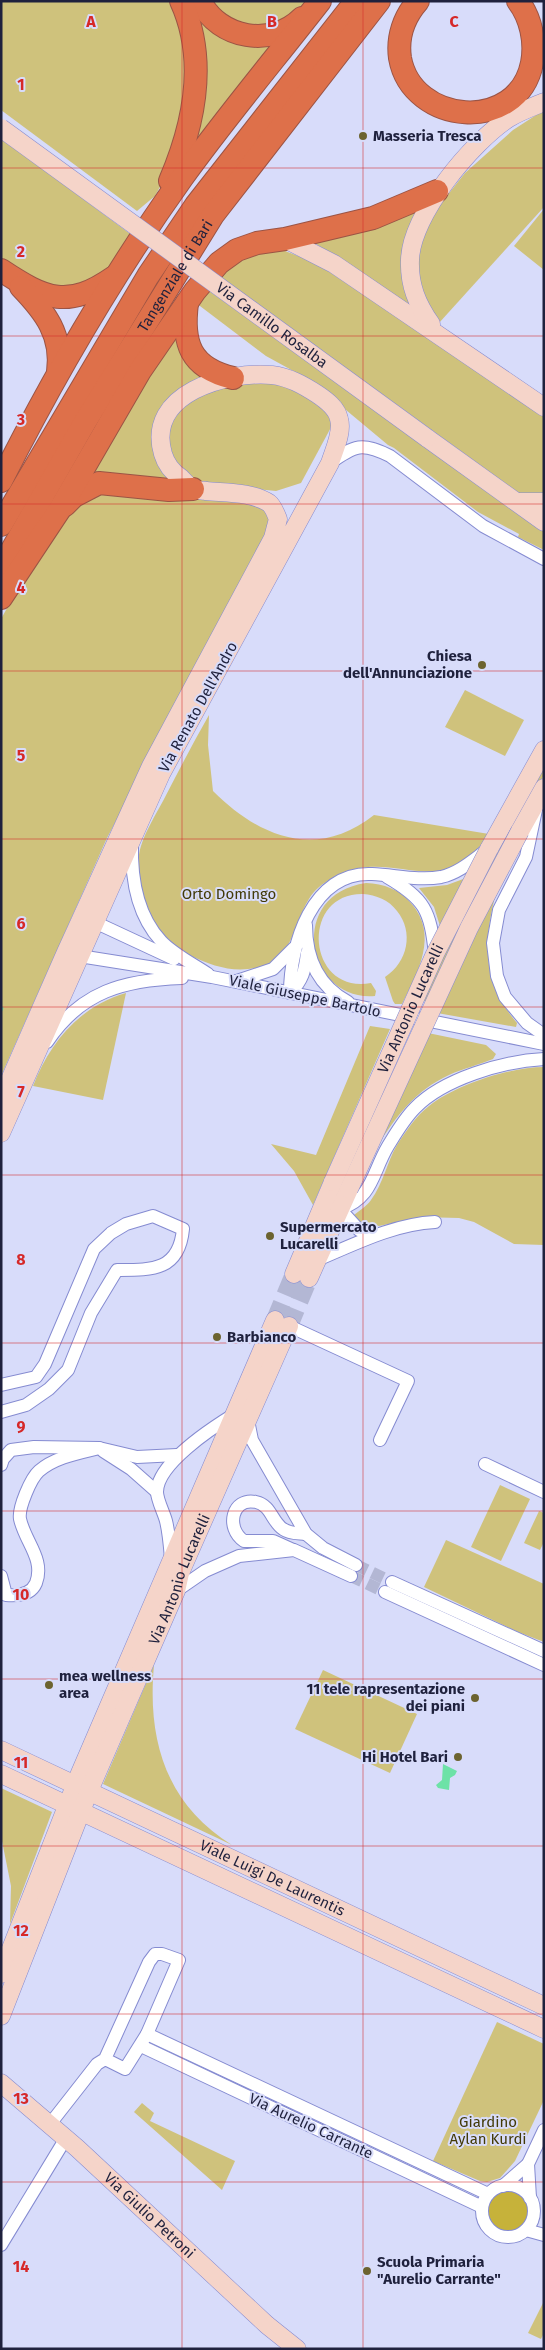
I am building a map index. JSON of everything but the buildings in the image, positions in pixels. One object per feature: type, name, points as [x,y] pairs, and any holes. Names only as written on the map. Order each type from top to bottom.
[{"type":"highway","points":[[155,217],[188,133],[195,94],[195,52],[192,33],[181,1]]},
{"type":"highway","points":[[200,1],[211,18],[222,26],[248,36],[263,36],[280,32],[296,24],[319,1]]},
{"type":"highway","points":[[1,481],[58,374],[117,275],[155,217],[184,176],[319,1]]},
{"type":"highway","name":"Tangenziale di Bari","points":[[1,525],[148,276],[196,206],[356,1]]},
{"type":"highway","name":"Tangenziale di Bari","points":[[1,569],[85,422],[213,215],[379,1]]},
{"type":"highway","points":[[418,1],[401,30],[399,50],[403,72],[410,84],[424,99],[445,109],[471,113],[486,112],[508,102],[521,87],[531,70],[534,52],[532,31],[518,1]]},
{"type":"highway","points":[[535,1],[544,32]]},
{"type":"highway","points":[[509,118],[532,92],[544,65]]},
{"type":"highway","points":[[1,598],[60,509],[140,371],[187,302],[219,263],[237,250],[257,243],[285,239],[373,218],[437,191]]},
{"type":"highway","points":[[5,273],[46,295],[63,299],[82,296],[117,275]]},
{"type":"highway","points":[[5,273],[40,307],[49,320],[59,348],[58,374]]},
{"type":"highway","points":[[187,302],[184,325],[186,341],[192,353],[209,369],[233,378]]},
{"type":"highway","points":[[60,509],[74,496],[99,483],[169,490],[192,489]]},
{"type":"street","points":[[437,333],[418,305],[412,284],[410,258],[415,236],[437,191],[478,146],[509,118],[544,102]]},
{"type":"street","name":"Via Camillo Rosalba","points":[[1,128],[544,522]]},
{"type":"street","points":[[285,239],[334,264],[544,407]]},
{"type":"street","name":"Via Renato Dell'Andro","points":[[72,955],[151,766],[273,538],[278,520],[271,504],[255,496],[192,489],[175,474],[164,456],[161,443],[161,430],[165,416],[174,402],[199,387],[233,378],[266,375],[290,379],[303,385],[330,404],[340,420],[340,432],[330,463],[161,774],[133,837],[88,919]]},
{"type":"street","points":[[330,463],[348,450],[362,446],[375,448],[390,456],[483,526],[544,559]]},
{"type":"street","points":[[517,502],[544,502]]},
{"type":"street","name":"Via Antonio Lucarelli","points":[[541,794],[464,937],[317,1260],[302,1276],[333,1182],[435,954],[489,848],[544,750]]},
{"type":"street","points":[[541,794],[526,857],[499,910],[493,943],[497,976],[506,998],[527,1023],[544,1036]]},
{"type":"street","points":[[133,837],[132,873],[137,894],[151,929],[162,942],[212,977]]},
{"type":"street","points":[[290,993],[300,983],[305,970],[301,947],[306,922],[316,902],[334,884],[371,874],[441,877],[454,873],[489,848]]},
{"type":"street","points":[[385,875],[409,890],[426,910],[432,926],[435,954]]},
{"type":"street","points":[[88,919],[212,977]]},
{"type":"street","points":[[235,982],[273,969],[301,947]]},
{"type":"street","points":[[301,947],[325,985],[336,995],[357,1006]]},
{"type":"street","points":[[1,1133],[31,1065],[72,955]]},
{"type":"street","points":[[1,1100],[72,955]]},
{"type":"street","name":"Viale Giuseppe Bartolo","points":[[72,955],[212,977],[544,1044]]},
{"type":"street","points":[[31,1065],[52,1034],[72,1014],[88,1001],[110,989],[146,979],[212,977]]},
{"type":"street","points":[[372,1236],[359,1230],[340,1209],[354,1205],[365,1195],[387,1147],[400,1126],[415,1108],[447,1085],[506,1064],[544,1058]]},
{"type":"street","points":[[1,1385],[36,1377],[45,1364],[94,1249],[111,1233],[126,1224],[154,1216],[184,1229],[182,1244],[170,1263],[160,1267],[140,1270],[117,1270],[91,1313],[68,1370],[49,1389],[26,1405],[1,1412]]},
{"type":"street","points":[[317,1260],[372,1236],[416,1223],[435,1222]]},
{"type":"street","name":"Via Antonio Lucarelli","points":[[1,1974],[74,1808],[175,1566],[282,1323],[408,1381],[380,1440]]},
{"type":"street","points":[[157,1492],[163,1476],[177,1455],[212,1428],[241,1418],[306,1534],[354,1571],[274,1541],[244,1541],[235,1532],[232,1519],[234,1513],[244,1504],[257,1502],[268,1508],[281,1528],[290,1533],[306,1534]]},
{"type":"street","points":[[1,1465],[3,1458],[11,1450],[34,1447],[99,1448],[137,1457],[177,1455]]},
{"type":"street","points":[[1,1576],[6,1595],[16,1596],[29,1592],[35,1586],[40,1570],[20,1519],[20,1506],[38,1471],[62,1458],[99,1448],[131,1469],[157,1492],[167,1524],[175,1566]]},
{"type":"street","points":[[131,1469],[137,1457]]},
{"type":"street","points":[[485,1464],[544,1492]]},
{"type":"street","points":[[176,1590],[205,1571],[239,1556],[294,1550]]},
{"type":"street","name":"Via Antonio Lucarelli","points":[[82,1788],[176,1590],[175,1566]]},
{"type":"street","points":[[544,1652],[388,1587],[544,1665]]},
{"type":"street","name":"Viale Luigi De Laurentis","points":[[1,1750],[544,2006]]},
{"type":"street","name":"Viale Luigi De Laurentis","points":[[1,1774],[544,2029]]},
{"type":"street","name":"Via Antonio Lucarelli","points":[[1,2016],[74,1808]]},
{"type":"street","points":[[50,2124],[97,2064],[105,2059],[149,1962],[155,1954],[162,1954],[179,1960],[144,2040],[125,2069],[105,2059]]},
{"type":"street","name":"Via Aurelio Carrante","points":[[144,2040],[488,2194]]},
{"type":"street","name":"Via Aurelio Carrante","points":[[144,2040],[482,2207]]},
{"type":"street","name":"Via Giulio Petroni","points":[[1,2083],[66,2138],[267,2325],[297,2349]]},
{"type":"street","points":[[528,2164],[530,2198],[539,2216],[526,2230],[511,2237],[496,2234],[484,2223],[482,2207],[488,2194],[503,2186],[528,2164],[541,2142],[544,2130]]},
{"type":"street","points":[[1,2245],[66,2138]]},
{"type":"street","points":[[503,2186],[517,2187],[530,2198]]},
{"type":"street","points":[[526,2230],[544,2235]]},
{"type":"green space","points":[[1,1],[175,1],[189,65],[173,163],[155,196],[137,211],[1,110]]},
{"type":"green space","points":[[207,1],[307,1],[281,27],[232,27]]},
{"type":"green space","points":[[192,16],[277,39],[185,161]]},
{"type":"green space","points":[[544,110],[544,207],[439,323],[417,283],[419,237],[442,202],[465,173],[513,130]]},
{"type":"green space","points":[[1,138],[133,236],[105,276],[61,294],[1,261]]},
{"type":"green space","points":[[424,202],[414,227],[413,308],[310,240]]},
{"type":"green space","points":[[544,209],[544,270],[514,246]]},
{"type":"green space","points":[[280,249],[316,263],[544,415],[544,498],[523,496],[216,274],[238,257]]},
{"type":"green space","points":[[205,288],[544,531],[544,550],[518,537],[519,534],[478,512],[388,445],[340,405],[341,402],[306,378],[266,356],[196,303]]},
{"type":"green space","points":[[179,322],[211,377],[160,414],[180,486],[80,484]]},
{"type":"green space","points":[[272,380],[312,399],[335,420],[301,483],[276,491],[206,484],[190,479],[169,454],[169,422],[193,395],[249,382]]},
{"type":"green space","points":[[103,490],[249,502],[266,509],[273,522],[107,838],[1,1076],[1,619],[33,561],[62,516]]},
{"type":"green space","points":[[465,690],[524,720],[505,756],[445,727]]},
{"type":"green space","name":"Orto Domingo","points":[[209,715],[208,745],[213,791],[250,821],[270,831],[290,838],[310,840],[331,837],[353,829],[374,815],[489,834],[471,855],[453,867],[435,871],[379,867],[359,868],[332,878],[314,892],[308,900],[290,942],[277,959],[269,964],[248,969],[238,969],[199,960],[175,946],[155,926],[146,909],[140,887],[138,864],[141,846],[148,829]]},
{"type":"green space","points":[[544,763],[544,775],[478,897],[426,1002],[420,999]]},
{"type":"green space","points":[[466,878],[440,926],[434,907],[419,888],[447,885]]},
{"type":"green space","points":[[366,883],[385,886],[401,894],[411,903],[419,915],[424,928],[423,954],[402,1004],[395,1004],[393,1001],[385,977],[393,971],[403,955],[407,937],[406,928],[397,911],[386,901],[363,894],[342,898],[328,909],[321,925],[319,943],[323,960],[334,974],[350,983],[371,983],[376,991],[375,996],[352,993],[334,983],[321,966],[315,946],[315,926],[324,907],[340,892]]},
{"type":"green space","points":[[496,893],[489,929],[488,961],[497,992],[517,1023],[516,1027],[437,1013]]},
{"type":"green space","points":[[126,993],[103,1100],[33,1086],[48,1055],[69,1028],[94,1007]]},
{"type":"green space","points":[[370,1026],[390,1029],[313,1205],[294,1171],[271,1144],[316,1155]]},
{"type":"green space","points":[[428,1033],[486,1045],[496,1054],[493,1059],[460,1070],[426,1088],[399,1115],[377,1147]]},
{"type":"green space","points":[[544,1067],[544,1245],[514,1244],[474,1222],[459,1218],[420,1217],[379,1226],[360,1222],[354,1215],[371,1200],[379,1187],[397,1145],[416,1119],[429,1106],[440,1098],[468,1084],[515,1070]]},
{"type":"green space","points":[[500,1485],[530,1499],[501,1561],[471,1547]]},
{"type":"green space","points":[[539,1511],[544,1513],[544,1542],[540,1550],[524,1543]]},
{"type":"green space","points":[[446,1540],[544,1584],[544,1642],[518,1632],[424,1587]]},
{"type":"green space","points":[[154,1665],[154,1719],[158,1744],[166,1768],[176,1790],[191,1810],[209,1829],[232,1845],[103,1784]]},
{"type":"green space","points":[[323,1670],[417,1714],[390,1773],[295,1729]]},
{"type":"green space","points":[[1,1788],[52,1812],[10,1924],[11,1886],[1,1836]]},
{"type":"green space","name":"Giardino Aylan Kurdi","points":[[497,2022],[544,2044],[544,2100],[515,2161],[500,2178],[487,2182],[480,2181],[433,2161]]},
{"type":"green space","points":[[142,2103],[154,2113],[150,2121],[235,2161],[222,2190],[134,2112]]},
{"type":"green space","points":[[544,2301],[544,2333],[541,2339],[528,2333]]},
{"type":"shaded area","points":[[443,1764],[457,1771],[450,1778],[449,1790],[438,1788],[436,1785],[442,1780]]},
{"type":"shaded area","points":[[504,2190],[512,2190],[523,2196],[529,2211],[523,2226],[512,2232],[504,2232],[493,2226],[487,2215],[487,2207],[493,2196]]},
{"type":"tunnel","points":[[275,1320],[294,1274]]},
{"type":"tunnel","points":[[289,1326],[309,1278]]},
{"type":"tunnel","points":[[356,1565],[392,1582]]},
{"type":"tunnel","points":[[351,1576],[385,1592]]},
{"type":"place","name":"Masseria Tresca","points":[[363,136]]},
{"type":"place","name":"Chiesa dell'Annunciazione","points":[[482,665]]},
{"type":"place","name":"Supermercato Lucarelli","points":[[270,1236]]},
{"type":"place","name":"Barbianco","points":[[217,1337]]},
{"type":"place","name":"mea wellness area","points":[[49,1685]]},
{"type":"place","name":"11 tele rapresentazione dei piani","points":[[475,1698]]},
{"type":"place","name":"Hi Hotel Bari","points":[[458,1757]]},
{"type":"place","name":"Scuola Primaria \"Aurelio Carrante\"","points":[[367,2271]]}]
